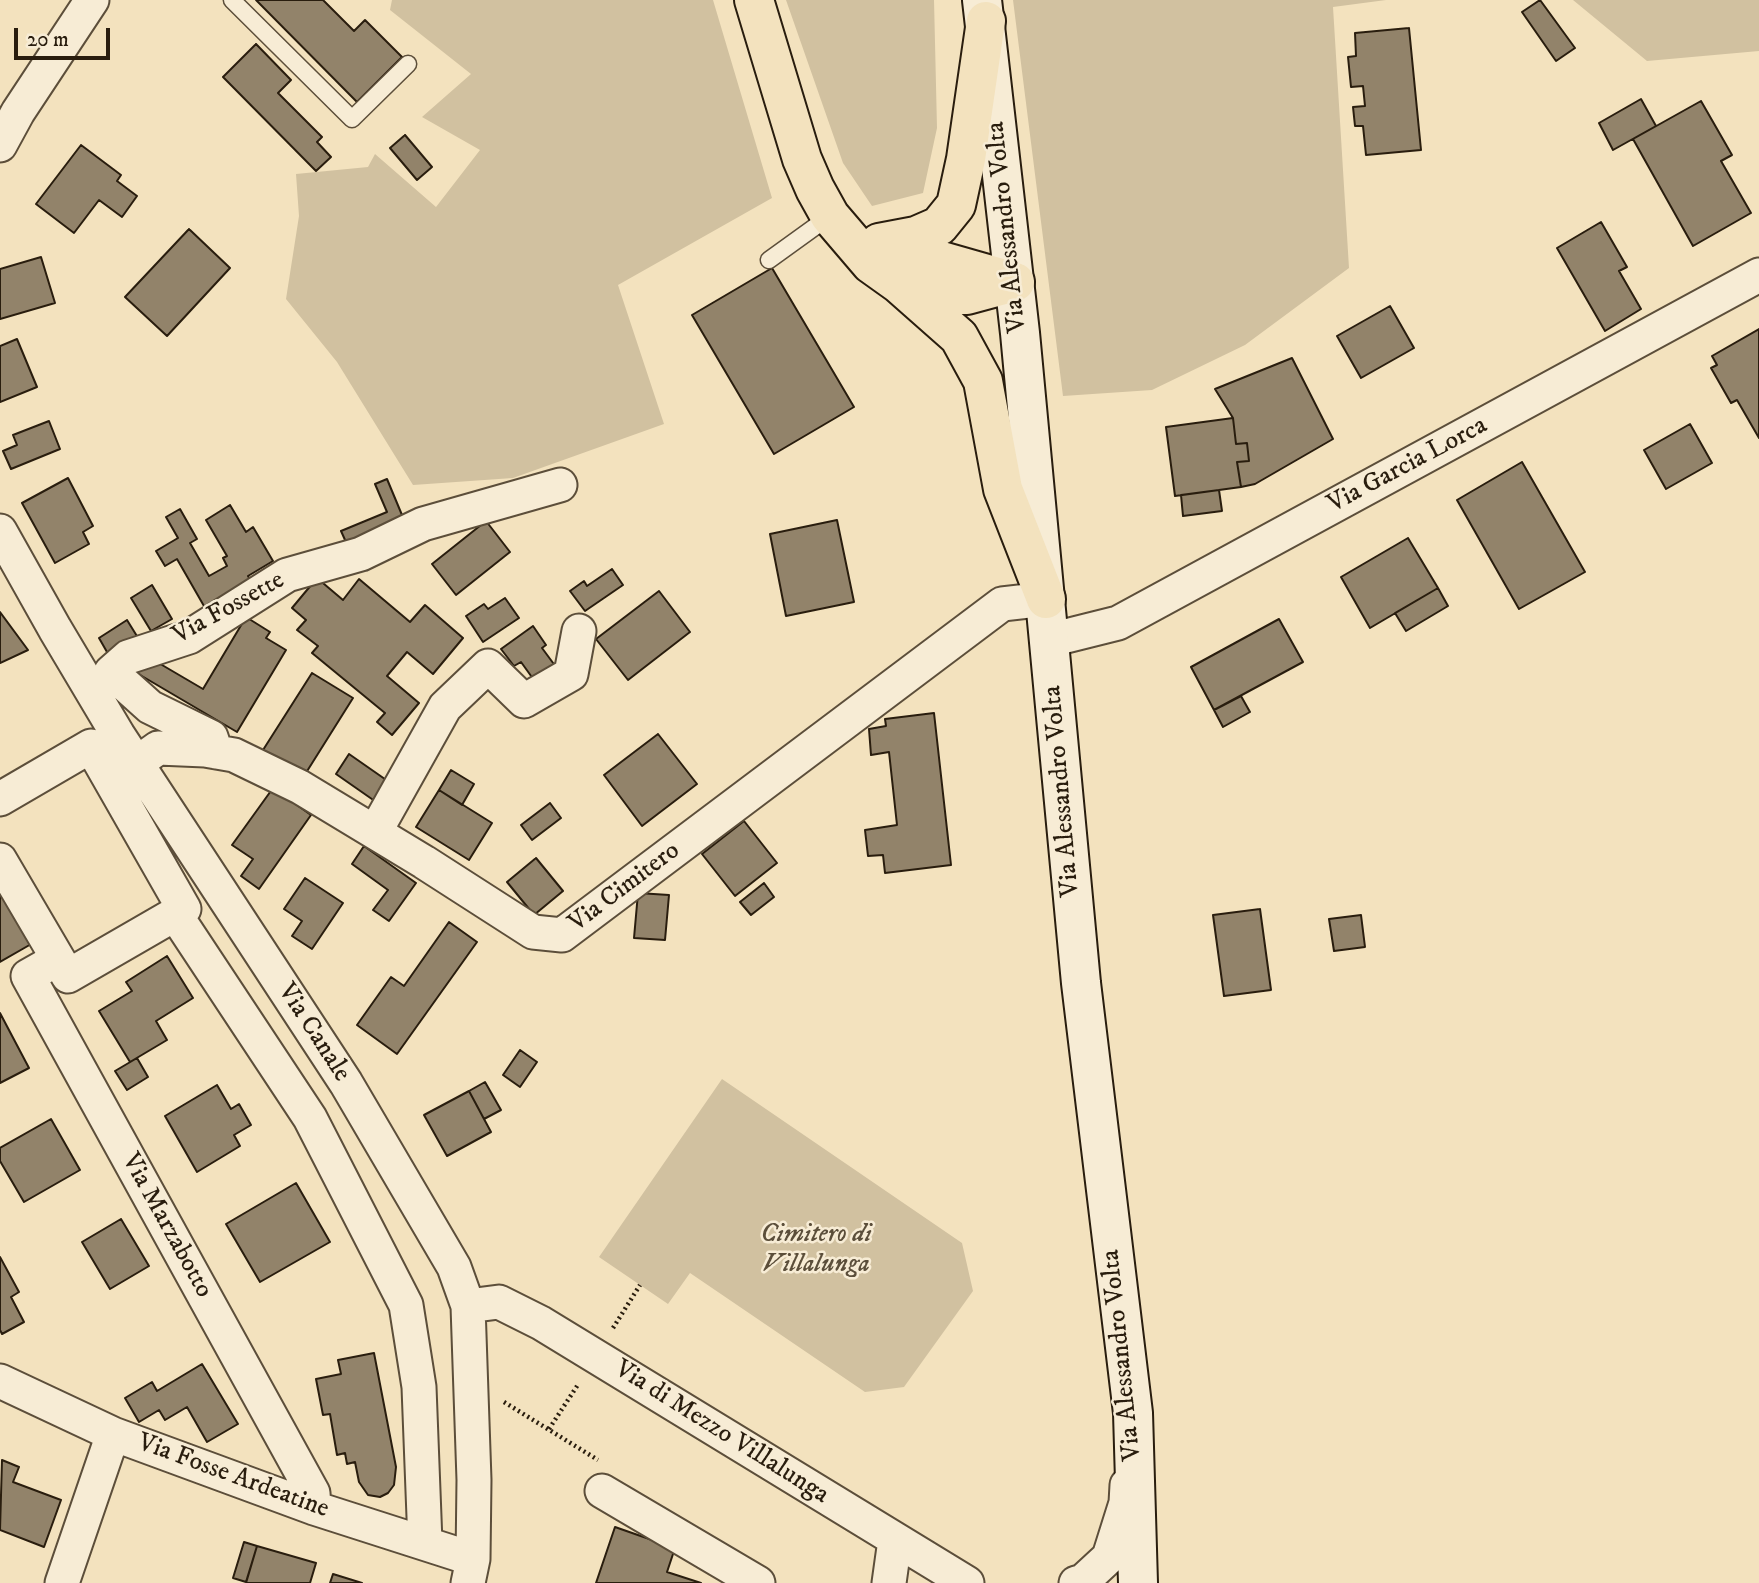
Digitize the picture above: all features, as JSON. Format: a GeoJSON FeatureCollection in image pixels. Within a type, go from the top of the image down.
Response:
{"type":"FeatureCollection","features":[{"type":"Feature","properties":{"kind":"main road"},"geometry":{"type":"LineString","coordinates":[[754,0],[802,159],[831,216],[871,264],[959,337],[983,381],[1003,489],[1046,599]]}},
{"type":"Feature","properties":{"kind":"main road"},"geometry":{"type":"LineString","coordinates":[[879,243],[916,236],[939,226],[956,205],[966,159],[984,11]]}},
{"type":"Feature","properties":{"kind":"main road","name":"Via Alessandro Volta"},"geometry":{"type":"LineString","coordinates":[[984,11],[1046,599],[1082,994],[1133,1413],[1138,1583]]}},
{"type":"Feature","properties":{"kind":"main road"},"geometry":{"type":"LineString","coordinates":[[831,216],[879,243],[1014,282]]}},
{"type":"Feature","properties":{"kind":"main road"},"geometry":{"type":"LineString","coordinates":[[898,284],[937,295],[967,295],[1014,282]]}},
{"type":"Feature","properties":{"kind":"street"},"geometry":{"type":"LineString","coordinates":[[0,145],[18,112],[92,0]]}},
{"type":"Feature","properties":{"kind":"street","name":"Via Garcia Lorca"},"geometry":{"type":"LineString","coordinates":[[1050,640],[1118,622],[1759,275]]}},
{"type":"Feature","properties":{"kind":"street","name":"Via Fossette"},"geometry":{"type":"LineString","coordinates":[[216,752],[211,737],[150,707],[111,672],[128,657],[188,637],[287,575],[361,554],[424,524],[560,485]]}},
{"type":"Feature","properties":{"kind":"street","name":"Via Canale"},"geometry":{"type":"LineString","coordinates":[[0,531],[55,629],[105,740],[137,763],[346,1083],[454,1267],[468,1306],[474,1480],[470,1571]]}},
{"type":"Feature","properties":{"kind":"street","name":"Via Cimitero"},"geometry":{"type":"LineString","coordinates":[[137,763],[158,748],[234,755],[300,787],[533,932],[562,935],[1002,604],[1046,599]]}},
{"type":"Feature","properties":{"kind":"street"},"geometry":{"type":"LineString","coordinates":[[375,832],[445,707],[488,666],[524,701],[571,674],[579,631]]}},
{"type":"Feature","properties":{"kind":"street"},"geometry":{"type":"LineString","coordinates":[[0,799],[105,740],[167,880],[184,909],[68,976],[0,860]]}},
{"type":"Feature","properties":{"kind":"street"},"geometry":{"type":"LineString","coordinates":[[167,880],[200,861]]}},
{"type":"Feature","properties":{"kind":"street","name":"Via Canale"},"geometry":{"type":"LineString","coordinates":[[175,914],[310,1118],[406,1305],[419,1387],[425,1544]]}},
{"type":"Feature","properties":{"kind":"street","name":"Via Marzabotto"},"geometry":{"type":"LineString","coordinates":[[58,959],[28,976],[313,1493],[314,1508]]}},
{"type":"Feature","properties":{"kind":"street","name":"Via di Mezzo Villalunga"},"geometry":{"type":"LineString","coordinates":[[468,1306],[499,1302],[541,1323],[967,1583]]}},
{"type":"Feature","properties":{"kind":"street","name":"Via Fosse Ardeatine"},"geometry":{"type":"LineString","coordinates":[[0,1381],[113,1434],[314,1508],[425,1544],[470,1571]]}},
{"type":"Feature","properties":{"kind":"street"},"geometry":{"type":"LineString","coordinates":[[1076,1583],[1083,1581],[1109,1557],[1126,1503],[1133,1413]]}},
{"type":"Feature","properties":{"kind":"street"},"geometry":{"type":"LineString","coordinates":[[62,1583],[113,1434]]}},
{"type":"Feature","properties":{"kind":"street"},"geometry":{"type":"LineString","coordinates":[[602,1490],[758,1583]]}},
{"type":"Feature","properties":{"kind":"street"},"geometry":{"type":"LineString","coordinates":[[889,1583],[895,1540]]}},
{"type":"Feature","properties":{"kind":"lane"},"geometry":{"type":"LineString","coordinates":[[232,0],[352,119],[408,64]]}},
{"type":"Feature","properties":{"kind":"lane"},"geometry":{"type":"LineString","coordinates":[[769,260],[831,216]]}},
{"type":"Feature","properties":{"kind":"green space"},"geometry":{"type":"Polygon","coordinates":[[[392,0],[713,0],[772,198],[618,285],[664,424],[513,478],[413,485],[337,362],[286,299],[299,216],[296,174],[368,167],[375,154],[436,207],[480,150],[422,117],[471,74],[390,10],[392,0]]]}},
{"type":"Feature","properties":{"kind":"green space"},"geometry":{"type":"Polygon","coordinates":[[[786,0],[934,0],[937,128],[923,193],[872,206],[843,163],[786,0]]]}},
{"type":"Feature","properties":{"kind":"green space"},"geometry":{"type":"Polygon","coordinates":[[[1013,0],[1386,0],[1333,7],[1349,268],[1245,345],[1152,390],[1063,396],[1013,0]]]}},
{"type":"Feature","properties":{"kind":"green space"},"geometry":{"type":"Polygon","coordinates":[[[1573,0],[1759,0],[1759,51],[1647,61],[1573,0]]]}},
{"type":"Feature","properties":{"kind":"green space","name":"Cimitero di Villalunga"},"geometry":{"type":"Polygon","coordinates":[[[722,1079],[962,1243],[973,1291],[904,1387],[865,1392],[690,1273],[668,1304],[599,1257],[722,1079]]]}},
{"type":"Feature","properties":{"kind":"building"},"geometry":{"type":"Polygon","coordinates":[[[256,0],[323,0],[354,31],[365,20],[402,57],[357,102],[256,0]]]}},
{"type":"Feature","properties":{"kind":"building"},"geometry":{"type":"Polygon","coordinates":[[[1540,0],[1575,48],[1556,61],[1522,12],[1540,0]]]}},
{"type":"Feature","properties":{"kind":"building"},"geometry":{"type":"Polygon","coordinates":[[[1409,28],[1421,150],[1366,155],[1363,126],[1355,126],[1353,107],[1365,106],[1363,86],[1351,87],[1348,57],[1356,56],[1355,33],[1409,28]]]}},
{"type":"Feature","properties":{"kind":"building"},"geometry":{"type":"Polygon","coordinates":[[[256,44],[291,80],[278,93],[322,137],[317,142],[331,157],[316,171],[223,77],[256,44]]]}},
{"type":"Feature","properties":{"kind":"building"},"geometry":{"type":"Polygon","coordinates":[[[1641,99],[1656,126],[1613,150],[1599,123],[1641,99]]]}},
{"type":"Feature","properties":{"kind":"building"},"geometry":{"type":"Polygon","coordinates":[[[1701,101],[1732,155],[1721,161],[1751,213],[1693,246],[1633,139],[1701,101]]]}},
{"type":"Feature","properties":{"kind":"building"},"geometry":{"type":"Polygon","coordinates":[[[405,135],[432,167],[417,180],[390,148],[405,135]]]}},
{"type":"Feature","properties":{"kind":"building"},"geometry":{"type":"Polygon","coordinates":[[[81,145],[121,175],[117,181],[137,196],[122,217],[99,200],[74,233],[36,204],[81,145]]]}},
{"type":"Feature","properties":{"kind":"building"},"geometry":{"type":"Polygon","coordinates":[[[1601,222],[1627,267],[1619,271],[1641,309],[1605,331],[1557,248],[1601,222]]]}},
{"type":"Feature","properties":{"kind":"building"},"geometry":{"type":"Polygon","coordinates":[[[189,229],[230,268],[167,336],[125,297],[189,229]]]}},
{"type":"Feature","properties":{"kind":"building"},"geometry":{"type":"Polygon","coordinates":[[[41,257],[55,303],[0,319],[0,269],[41,257]]]}},
{"type":"Feature","properties":{"kind":"building"},"geometry":{"type":"Polygon","coordinates":[[[772,268],[854,407],[774,454],[692,315],[772,268]]]}},
{"type":"Feature","properties":{"kind":"building"},"geometry":{"type":"Polygon","coordinates":[[[1390,306],[1414,348],[1361,378],[1337,336],[1390,306]]]}},
{"type":"Feature","properties":{"kind":"building"},"geometry":{"type":"Polygon","coordinates":[[[1759,329],[1759,438],[1737,400],[1731,403],[1711,368],[1717,365],[1712,356],[1759,329]]]}},
{"type":"Feature","properties":{"kind":"building"},"geometry":{"type":"Polygon","coordinates":[[[17,339],[37,387],[0,402],[0,346],[17,339]]]}},
{"type":"Feature","properties":{"kind":"building"},"geometry":{"type":"Polygon","coordinates":[[[1292,358],[1333,439],[1255,484],[1241,487],[1237,462],[1249,461],[1247,443],[1236,444],[1233,418],[1215,389],[1292,358]]]}},
{"type":"Feature","properties":{"kind":"building"},"geometry":{"type":"Polygon","coordinates":[[[1233,418],[1236,444],[1247,443],[1249,461],[1237,462],[1241,487],[1175,496],[1166,427],[1233,418]]]}},
{"type":"Feature","properties":{"kind":"building"},"geometry":{"type":"Polygon","coordinates":[[[49,421],[60,449],[11,469],[3,451],[17,445],[13,435],[49,421]]]}},
{"type":"Feature","properties":{"kind":"building"},"geometry":{"type":"Polygon","coordinates":[[[1690,424],[1712,463],[1666,489],[1644,450],[1690,424]]]}},
{"type":"Feature","properties":{"kind":"building"},"geometry":{"type":"Polygon","coordinates":[[[1522,462],[1585,572],[1519,609],[1457,500],[1522,462]]]}},
{"type":"Feature","properties":{"kind":"building"},"geometry":{"type":"Polygon","coordinates":[[[68,478],[93,526],[83,532],[89,544],[55,563],[22,503],[68,478]]]}},
{"type":"Feature","properties":{"kind":"building"},"geometry":{"type":"Polygon","coordinates":[[[387,479],[407,527],[350,551],[341,531],[387,512],[375,484],[387,479]]]}},
{"type":"Feature","properties":{"kind":"building"},"geometry":{"type":"Polygon","coordinates":[[[1219,490],[1222,511],[1183,516],[1181,495],[1219,490]]]}},
{"type":"Feature","properties":{"kind":"building"},"geometry":{"type":"Polygon","coordinates":[[[230,505],[246,532],[253,527],[273,561],[248,576],[258,593],[212,620],[177,559],[165,566],[156,551],[178,538],[166,517],[180,509],[197,539],[190,543],[209,576],[227,566],[223,558],[227,556],[206,520],[230,505]]]}},
{"type":"Feature","properties":{"kind":"building"},"geometry":{"type":"Polygon","coordinates":[[[837,520],[854,602],[786,616],[770,534],[837,520]]]}},
{"type":"Feature","properties":{"kind":"building"},"geometry":{"type":"Polygon","coordinates":[[[486,521],[510,552],[456,595],[432,564],[486,521]]]}},
{"type":"Feature","properties":{"kind":"building"},"geometry":{"type":"Polygon","coordinates":[[[1408,538],[1438,588],[1370,628],[1341,577],[1408,538]]]}},
{"type":"Feature","properties":{"kind":"building"},"geometry":{"type":"Polygon","coordinates":[[[612,569],[623,585],[585,611],[570,591],[584,581],[587,586],[612,569]]]}},
{"type":"Feature","properties":{"kind":"building"},"geometry":{"type":"Polygon","coordinates":[[[317,578],[343,600],[359,579],[410,622],[425,605],[463,638],[433,674],[407,652],[387,676],[419,703],[392,735],[377,722],[385,713],[312,653],[318,646],[297,630],[306,620],[292,608],[317,578]]]}},
{"type":"Feature","properties":{"kind":"building"},"geometry":{"type":"Polygon","coordinates":[[[152,585],[172,619],[151,631],[131,598],[152,585]]]}},
{"type":"Feature","properties":{"kind":"building"},"geometry":{"type":"Polygon","coordinates":[[[1438,588],[1448,606],[1406,631],[1395,613],[1438,588]]]}},
{"type":"Feature","properties":{"kind":"building"},"geometry":{"type":"Polygon","coordinates":[[[659,591],[690,632],[628,680],[596,639],[659,591]]]}},
{"type":"Feature","properties":{"kind":"building"},"geometry":{"type":"Polygon","coordinates":[[[505,598],[519,618],[483,642],[466,616],[484,604],[488,609],[505,598]]]}},
{"type":"Feature","properties":{"kind":"building"},"geometry":{"type":"Polygon","coordinates":[[[0,612],[28,650],[0,663],[0,612]]]}},
{"type":"Feature","properties":{"kind":"building"},"geometry":{"type":"Polygon","coordinates":[[[246,617],[270,632],[266,638],[286,650],[237,732],[135,672],[145,655],[203,689],[246,617]]]}},
{"type":"Feature","properties":{"kind":"building"},"geometry":{"type":"Polygon","coordinates":[[[1279,619],[1303,662],[1214,710],[1191,667],[1279,619]]]}},
{"type":"Feature","properties":{"kind":"building"},"geometry":{"type":"Polygon","coordinates":[[[127,620],[140,641],[111,659],[99,638],[127,620]]]}},
{"type":"Feature","properties":{"kind":"building"},"geometry":{"type":"Polygon","coordinates":[[[533,626],[546,645],[542,648],[559,671],[539,687],[521,662],[514,666],[501,649],[533,626]]]}},
{"type":"Feature","properties":{"kind":"building"},"geometry":{"type":"Polygon","coordinates":[[[312,673],[353,698],[304,776],[263,750],[312,673]]]}},
{"type":"Feature","properties":{"kind":"building"},"geometry":{"type":"Polygon","coordinates":[[[1241,696],[1250,712],[1223,727],[1214,710],[1241,696]]]}},
{"type":"Feature","properties":{"kind":"building"},"geometry":{"type":"Polygon","coordinates":[[[934,713],[951,865],[885,873],[883,855],[868,856],[865,830],[897,825],[889,752],[871,755],[869,729],[886,726],[885,719],[934,713]]]}},
{"type":"Feature","properties":{"kind":"building"},"geometry":{"type":"Polygon","coordinates":[[[658,734],[697,784],[642,826],[604,775],[658,734]]]}},
{"type":"Feature","properties":{"kind":"building"},"geometry":{"type":"Polygon","coordinates":[[[349,754],[392,784],[379,804],[336,774],[349,754]]]}},
{"type":"Feature","properties":{"kind":"building"},"geometry":{"type":"Polygon","coordinates":[[[451,770],[474,784],[462,805],[439,790],[451,770]]]}},
{"type":"Feature","properties":{"kind":"building"},"geometry":{"type":"Polygon","coordinates":[[[273,788],[311,815],[259,889],[241,876],[253,859],[232,845],[273,788]]]}},
{"type":"Feature","properties":{"kind":"building"},"geometry":{"type":"Polygon","coordinates":[[[439,790],[492,823],[469,860],[416,827],[439,790]]]}},
{"type":"Feature","properties":{"kind":"building"},"geometry":{"type":"Polygon","coordinates":[[[550,803],[561,818],[532,840],[521,825],[550,803]]]}},
{"type":"Feature","properties":{"kind":"building"},"geometry":{"type":"Polygon","coordinates":[[[744,821],[777,863],[735,896],[702,854],[744,821]]]}},
{"type":"Feature","properties":{"kind":"building"},"geometry":{"type":"Polygon","coordinates":[[[364,846],[416,883],[389,921],[373,910],[388,890],[352,864],[364,846]]]}},
{"type":"Feature","properties":{"kind":"building"},"geometry":{"type":"Polygon","coordinates":[[[536,858],[563,891],[534,915],[507,882],[536,858]]]}},
{"type":"Feature","properties":{"kind":"building"},"geometry":{"type":"Polygon","coordinates":[[[305,878],[343,903],[312,949],[292,936],[302,921],[284,909],[305,878]]]}},
{"type":"Feature","properties":{"kind":"building"},"geometry":{"type":"Polygon","coordinates":[[[764,883],[774,897],[751,915],[740,902],[764,883]]]}},
{"type":"Feature","properties":{"kind":"building"},"geometry":{"type":"Polygon","coordinates":[[[0,886],[33,943],[0,962],[0,886]]]}},
{"type":"Feature","properties":{"kind":"building"},"geometry":{"type":"Polygon","coordinates":[[[638,893],[669,895],[665,940],[634,938],[638,893]]]}},
{"type":"Feature","properties":{"kind":"building"},"geometry":{"type":"Polygon","coordinates":[[[1260,909],[1271,990],[1224,996],[1213,915],[1260,909]]]}},
{"type":"Feature","properties":{"kind":"building"},"geometry":{"type":"Polygon","coordinates":[[[1361,915],[1365,947],[1334,951],[1329,919],[1361,915]]]}},
{"type":"Feature","properties":{"kind":"building"},"geometry":{"type":"Polygon","coordinates":[[[449,922],[477,942],[397,1054],[357,1025],[391,977],[404,986],[449,922]]]}},
{"type":"Feature","properties":{"kind":"building"},"geometry":{"type":"Polygon","coordinates":[[[167,956],[193,998],[156,1021],[167,1040],[130,1062],[99,1011],[132,991],[126,982],[167,956]]]}},
{"type":"Feature","properties":{"kind":"building"},"geometry":{"type":"Polygon","coordinates":[[[0,1013],[29,1068],[0,1083],[0,1013]]]}},
{"type":"Feature","properties":{"kind":"building"},"geometry":{"type":"Polygon","coordinates":[[[520,1050],[537,1062],[520,1087],[503,1075],[520,1050]]]}},
{"type":"Feature","properties":{"kind":"building"},"geometry":{"type":"Polygon","coordinates":[[[137,1058],[148,1077],[127,1090],[115,1071],[137,1058]]]}},
{"type":"Feature","properties":{"kind":"building"},"geometry":{"type":"Polygon","coordinates":[[[485,1082],[501,1110],[484,1119],[469,1091],[485,1082]]]}},
{"type":"Feature","properties":{"kind":"building"},"geometry":{"type":"Polygon","coordinates":[[[217,1085],[231,1109],[239,1104],[251,1125],[234,1135],[240,1146],[197,1172],[165,1116],[217,1085]]]}},
{"type":"Feature","properties":{"kind":"building"},"geometry":{"type":"Polygon","coordinates":[[[469,1091],[491,1132],[447,1156],[424,1115],[469,1091]]]}},
{"type":"Feature","properties":{"kind":"building"},"geometry":{"type":"Polygon","coordinates":[[[51,1119],[80,1170],[24,1202],[0,1161],[0,1148],[51,1119]]]}},
{"type":"Feature","properties":{"kind":"building"},"geometry":{"type":"Polygon","coordinates":[[[296,1183],[330,1242],[260,1282],[226,1224],[296,1183]]]}},
{"type":"Feature","properties":{"kind":"building"},"geometry":{"type":"Polygon","coordinates":[[[121,1219],[149,1266],[110,1289],[82,1242],[121,1219]]]}},
{"type":"Feature","properties":{"kind":"building"},"geometry":{"type":"Polygon","coordinates":[[[0,1257],[19,1292],[11,1297],[24,1322],[2,1334],[0,1330],[0,1257]]]}},
{"type":"Feature","properties":{"kind":"building"},"geometry":{"type":"Polygon","coordinates":[[[374,1353],[396,1467],[394,1485],[388,1493],[380,1497],[368,1495],[359,1482],[355,1462],[347,1464],[345,1453],[337,1455],[330,1414],[323,1415],[316,1379],[341,1374],[338,1360],[374,1353]]]}},
{"type":"Feature","properties":{"kind":"building"},"geometry":{"type":"Polygon","coordinates":[[[202,1364],[238,1424],[207,1442],[187,1407],[165,1420],[159,1410],[139,1422],[125,1398],[152,1382],[157,1391],[202,1364]]]}},
{"type":"Feature","properties":{"kind":"building"},"geometry":{"type":"Polygon","coordinates":[[[2,1460],[19,1467],[13,1482],[61,1500],[44,1547],[0,1530],[2,1460]]]}},
{"type":"Feature","properties":{"kind":"building"},"geometry":{"type":"Polygon","coordinates":[[[615,1527],[675,1548],[667,1572],[701,1583],[596,1583],[615,1527]]]}},
{"type":"Feature","properties":{"kind":"building"},"geometry":{"type":"Polygon","coordinates":[[[244,1542],[257,1546],[246,1582],[233,1578],[244,1542]]]}},
{"type":"Feature","properties":{"kind":"building"},"geometry":{"type":"Polygon","coordinates":[[[257,1546],[316,1563],[310,1583],[246,1583],[257,1546]]]}},
{"type":"Feature","properties":{"kind":"building"},"geometry":{"type":"Polygon","coordinates":[[[333,1574],[362,1583],[330,1583],[333,1574]]]}}]}
